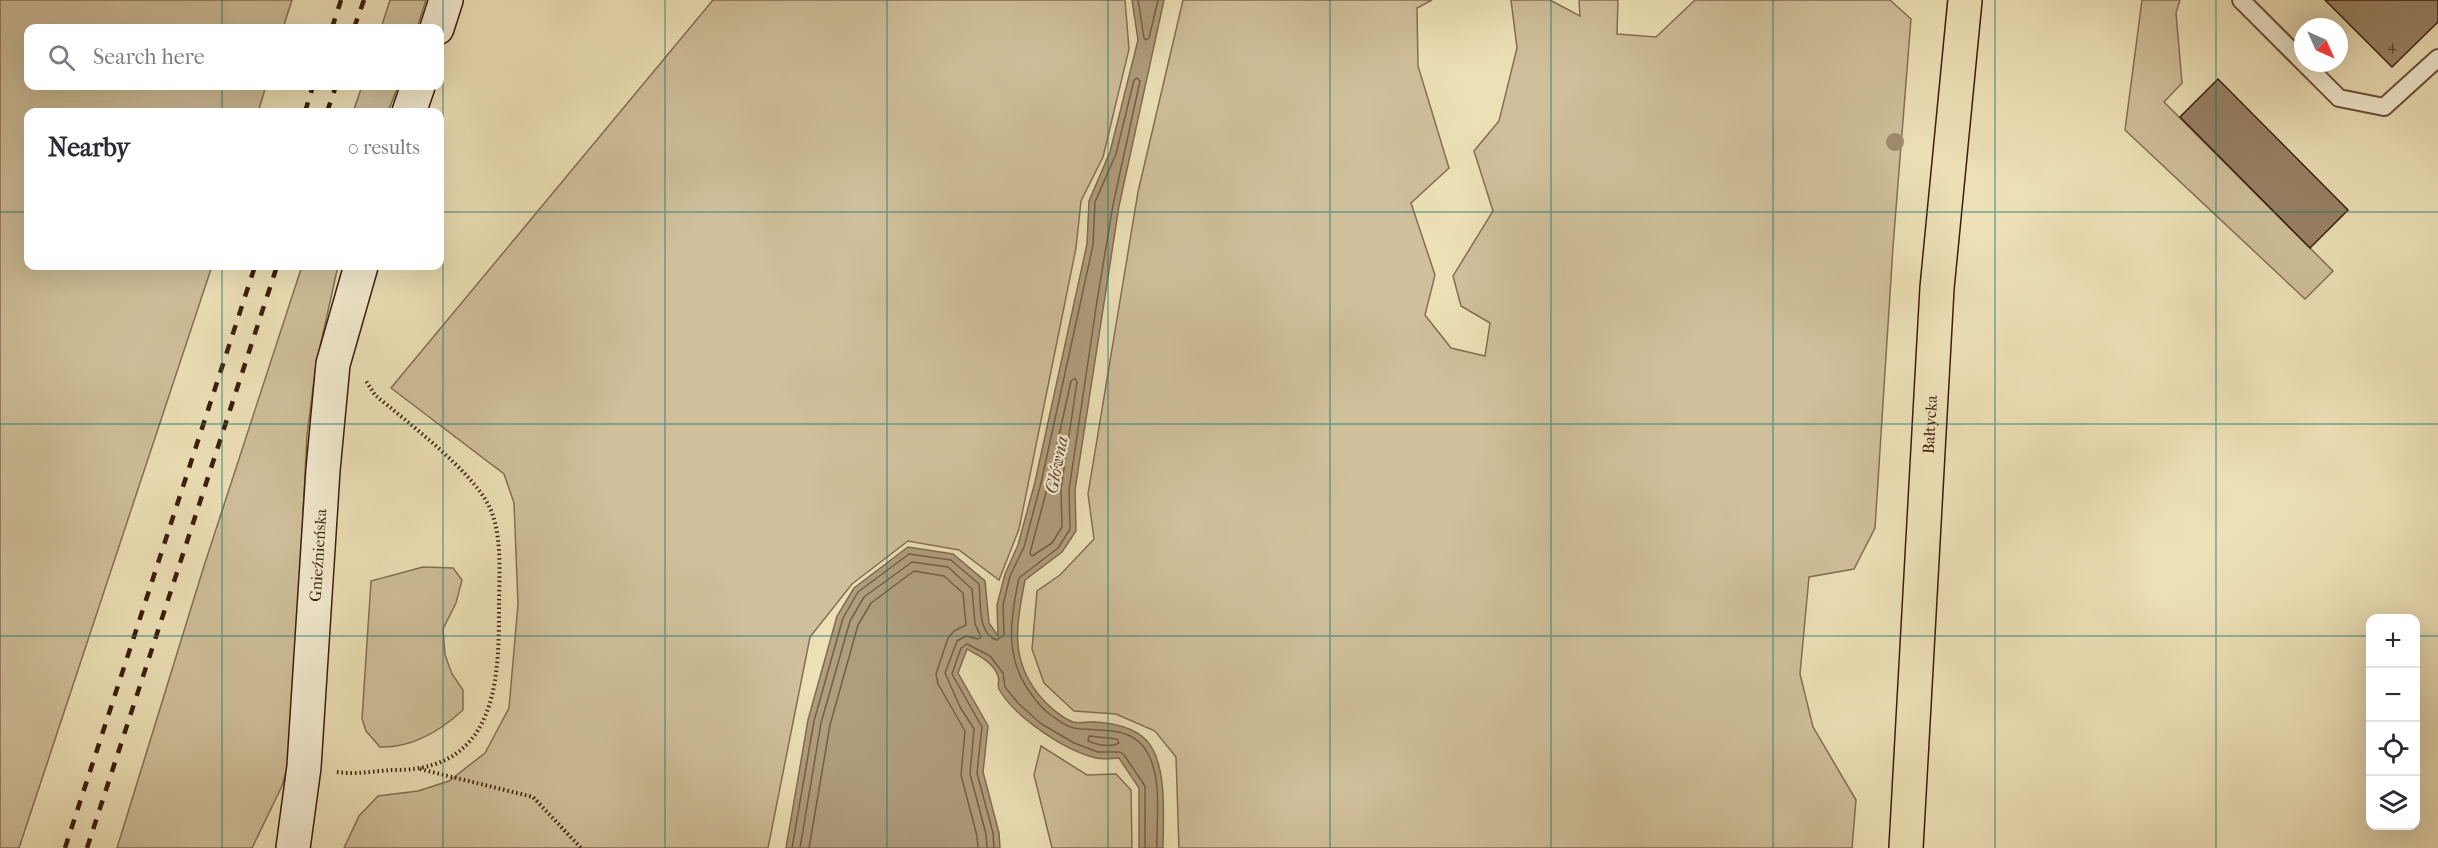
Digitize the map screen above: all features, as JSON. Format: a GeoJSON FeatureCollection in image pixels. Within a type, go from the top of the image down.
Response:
{"type":"FeatureCollection","features":[{"type":"Feature","properties":{"kind":"main road","name":"Bałtycka"},"geometry":{"type":"LineString","coordinates":[[1906,848],[1936,288],[1965,0]]}},
{"type":"Feature","properties":{"kind":"street"},"geometry":{"type":"LineString","coordinates":[[437,24],[446,0]]}},
{"type":"Feature","properties":{"kind":"street"},"geometry":{"type":"LineString","coordinates":[[410,108],[417,90]]}},
{"type":"Feature","properties":{"kind":"street","name":"Gnieźnieńska"},"geometry":{"type":"LineString","coordinates":[[292,848],[304,767],[323,470],[333,364],[360,270]]}},
{"type":"Feature","properties":{"kind":"lane"},"geometry":{"type":"LineString","coordinates":[[2241,0],[2294,54]]}},
{"type":"Feature","properties":{"kind":"lane"},"geometry":{"type":"LineString","coordinates":[[2312,72],[2339,98],[2384,107],[2438,58]]}},
{"type":"Feature","properties":{"kind":"path"},"geometry":{"type":"LineString","coordinates":[[304,767],[346,773],[419,768],[442,761],[460,752],[484,722],[492,701],[499,645],[497,544],[489,507],[481,494],[454,464],[391,408]]}},
{"type":"Feature","properties":{"kind":"path"},"geometry":{"type":"LineString","coordinates":[[419,768],[533,797],[580,848]]}},
{"type":"Feature","properties":{"kind":"shaded area"},"geometry":{"type":"Polygon","coordinates":[[[0,0],[292,0],[284,24],[24,24],[24,90],[265,90],[259,108],[24,108],[24,270],[211,270],[19,848],[0,848],[0,0]]]}},
{"type":"Feature","properties":{"kind":"shaded area"},"geometry":{"type":"Polygon","coordinates":[[[390,0],[426,0],[418,24],[382,24],[390,0]]]}},
{"type":"Feature","properties":{"kind":"shaded area"},"geometry":{"type":"Polygon","coordinates":[[[713,0],[1125,0],[1129,49],[1103,157],[1081,201],[1076,248],[1019,529],[999,580],[959,550],[908,541],[852,584],[810,637],[768,848],[344,848],[359,816],[378,796],[418,791],[449,781],[485,753],[509,708],[518,604],[514,503],[504,474],[391,388],[713,0]]]}},
{"type":"Feature","properties":{"kind":"shaded area"},"geometry":{"type":"Polygon","coordinates":[[[1183,0],[1432,0],[1417,8],[1418,66],[1449,168],[1411,203],[1435,275],[1425,315],[1451,348],[1485,356],[1490,323],[1461,306],[1453,276],[1493,211],[1474,151],[1499,121],[1517,48],[1511,0],[1550,0],[1580,16],[1579,0],[1618,0],[1617,34],[1656,37],[1695,0],[1890,0],[1911,19],[1893,247],[1875,528],[1854,569],[1809,577],[1800,674],[1813,727],[1856,800],[1852,848],[1179,848],[1176,757],[1155,731],[1116,714],[1074,711],[1044,683],[1032,649],[1037,591],[1060,575],[1094,539],[1088,494],[1138,192],[1183,0]]]}},
{"type":"Feature","properties":{"kind":"shaded area"},"geometry":{"type":"Polygon","coordinates":[[[2142,0],[2180,0],[2176,13],[2182,83],[2164,102],[2333,271],[2305,299],[2125,130],[2142,0]]]}},
{"type":"Feature","properties":{"kind":"shaded area"},"geometry":{"type":"Polygon","coordinates":[[[361,90],[396,90],[390,108],[354,108],[361,90]]]}},
{"type":"Feature","properties":{"kind":"shaded area"},"geometry":{"type":"Polygon","coordinates":[[[301,270],[337,270],[316,365],[307,435],[291,754],[282,786],[252,848],[117,848],[204,566],[301,270]]]}},
{"type":"Feature","properties":{"kind":"shaded area"},"geometry":{"type":"Polygon","coordinates":[[[423,567],[453,568],[462,580],[456,603],[443,629],[445,655],[452,674],[463,690],[463,710],[445,725],[425,737],[403,745],[380,747],[366,731],[362,719],[371,581],[423,567]]]}},
{"type":"Feature","properties":{"kind":"shaded area"},"geometry":{"type":"Polygon","coordinates":[[[1041,746],[1087,775],[1116,774],[1131,790],[1132,848],[1052,848],[1034,775],[1041,746]]]}},
{"type":"Feature","properties":{"kind":"water","name":"Główna"},"geometry":{"type":"Polygon","coordinates":[[[1132,0],[1164,0],[1119,206],[1075,490],[1076,531],[1062,552],[1025,580],[1018,639],[1019,653],[1029,680],[1041,698],[1058,714],[1073,722],[1093,722],[1124,727],[1142,736],[1154,751],[1163,792],[1163,848],[1139,848],[1139,788],[1119,758],[1099,759],[1084,754],[1056,740],[1028,721],[1006,700],[999,689],[999,678],[993,667],[967,649],[958,673],[988,726],[983,772],[999,833],[1000,848],[786,848],[808,720],[837,616],[854,588],[908,547],[953,554],[985,581],[989,623],[998,636],[997,605],[1005,574],[1018,545],[1035,482],[1087,244],[1089,201],[1110,152],[1138,40],[1132,0]]]}},
{"type":"Feature","properties":{"kind":"building"},"geometry":{"type":"Polygon","coordinates":[[[2325,0],[2438,0],[2438,22],[2392,67],[2348,23],[2348,18],[2343,18],[2325,0]]]}},
{"type":"Feature","properties":{"kind":"building"},"geometry":{"type":"Polygon","coordinates":[[[2218,79],[2348,210],[2310,248],[2180,117],[2218,79]]]}},
{"type":"Feature","properties":{"kind":"railway"},"geometry":{"type":"LineString","coordinates":[[333,24],[341,0]]}},
{"type":"Feature","properties":{"kind":"railway"},"geometry":{"type":"LineString","coordinates":[[355,24],[364,0]]}},
{"type":"Feature","properties":{"kind":"railway"},"geometry":{"type":"LineString","coordinates":[[306,108],[312,90]]}},
{"type":"Feature","properties":{"kind":"railway"},"geometry":{"type":"LineString","coordinates":[[328,108],[335,90]]}},
{"type":"Feature","properties":{"kind":"railway"},"geometry":{"type":"LineString","coordinates":[[65,848],[254,270]]}},
{"type":"Feature","properties":{"kind":"railway"},"geometry":{"type":"LineString","coordinates":[[87,848],[276,270]]}}]}
